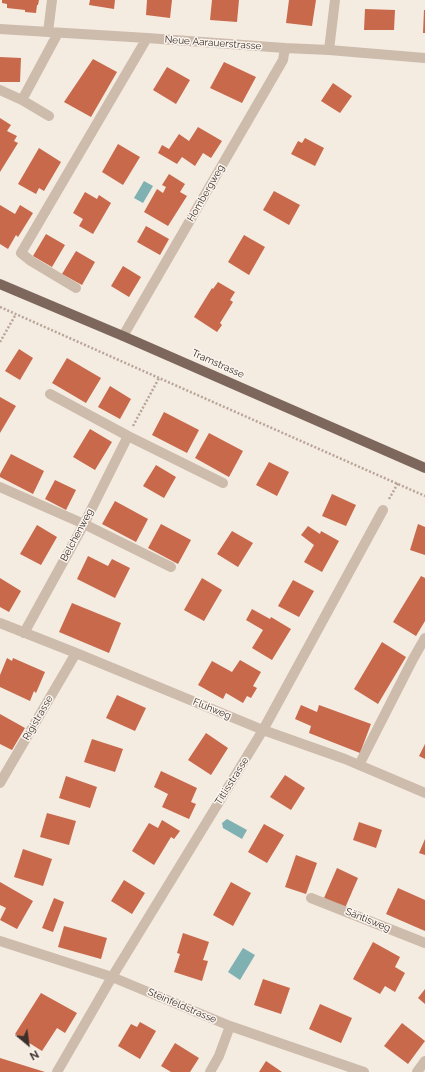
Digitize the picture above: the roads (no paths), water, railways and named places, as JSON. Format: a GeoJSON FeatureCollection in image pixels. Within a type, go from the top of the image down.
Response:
{"type":"FeatureCollection","features":[{"type":"Feature","properties":{"kind":"main road","name":"Tramstrasse"},"geometry":{"type":"LineString","coordinates":[[0,284],[425,468]]}},
{"type":"Feature","properties":{"kind":"street"},"geometry":{"type":"LineString","coordinates":[[22,100],[53,33],[52,0]]}},
{"type":"Feature","properties":{"kind":"street"},"geometry":{"type":"LineString","coordinates":[[329,50],[335,0]]}},
{"type":"Feature","properties":{"kind":"street","name":"Neue Aarauerstrasse"},"geometry":{"type":"LineString","coordinates":[[0,29],[329,50],[425,58]]}},
{"type":"Feature","properties":{"kind":"street"},"geometry":{"type":"LineString","coordinates":[[76,288],[31,261],[21,253],[147,38]]}},
{"type":"Feature","properties":{"kind":"street","name":"Hombergweg"},"geometry":{"type":"LineString","coordinates":[[123,336],[283,60],[285,48]]}},
{"type":"Feature","properties":{"kind":"street"},"geometry":{"type":"LineString","coordinates":[[0,90],[22,100],[48,116]]}},
{"type":"Feature","properties":{"kind":"street"},"geometry":{"type":"LineString","coordinates":[[50,394],[128,436],[223,483]]}},
{"type":"Feature","properties":{"kind":"street","name":"Belchenweg"},"geometry":{"type":"LineString","coordinates":[[24,633],[84,524],[128,436]]}},
{"type":"Feature","properties":{"kind":"street"},"geometry":{"type":"LineString","coordinates":[[0,487],[84,524],[171,567]]}},
{"type":"Feature","properties":{"kind":"street","name":"Titlisstrasse"},"geometry":{"type":"LineString","coordinates":[[57,1072],[112,976],[263,730],[383,510]]}},
{"type":"Feature","properties":{"kind":"street","name":"Fluhweg"},"geometry":{"type":"LineString","coordinates":[[0,623],[263,730],[359,765],[425,793]]}},
{"type":"Feature","properties":{"kind":"street"},"geometry":{"type":"LineString","coordinates":[[359,765],[413,658],[425,638]]}},
{"type":"Feature","properties":{"kind":"street","name":"Rigistrasse"},"geometry":{"type":"LineString","coordinates":[[0,782],[76,653]]}},
{"type":"Feature","properties":{"kind":"street","name":"Säntisweg"},"geometry":{"type":"LineString","coordinates":[[311,898],[425,943]]}},
{"type":"Feature","properties":{"kind":"street","name":"Steinfeldstrasse"},"geometry":{"type":"LineString","coordinates":[[0,941],[112,976],[230,1026],[364,1072]]}},
{"type":"Feature","properties":{"kind":"street"},"geometry":{"type":"LineString","coordinates":[[210,1072],[219,1056],[230,1026]]}},
{"type":"Feature","properties":{"kind":"street"},"geometry":{"type":"LineString","coordinates":[[417,1072],[425,1061]]}},
{"type":"Feature","properties":{"kind":"water"},"geometry":{"type":"Polygon","coordinates":[[[144,181],[153,186],[143,203],[134,198],[144,181]]]}},
{"type":"Feature","properties":{"kind":"water"},"geometry":{"type":"Polygon","coordinates":[[[227,819],[247,830],[242,839],[223,828],[222,823],[227,819]]]}},
{"type":"Feature","properties":{"kind":"water"},"geometry":{"type":"Polygon","coordinates":[[[243,948],[255,955],[240,980],[228,972],[243,948]]]}}]}
